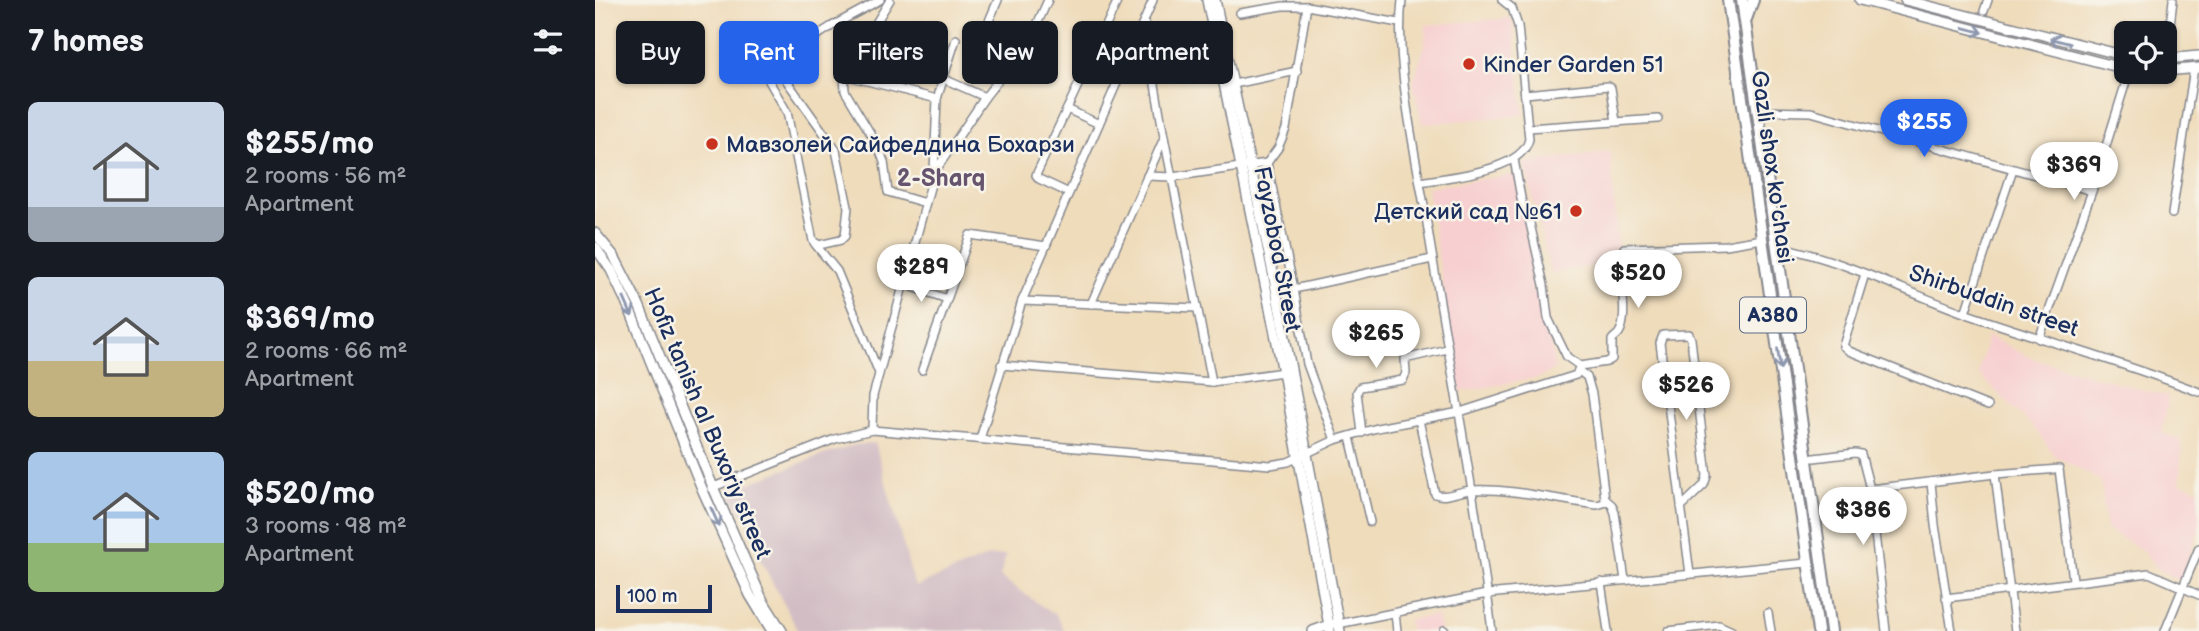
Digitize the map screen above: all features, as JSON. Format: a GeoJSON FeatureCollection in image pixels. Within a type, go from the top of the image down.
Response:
{"type":"FeatureCollection","features":[{"type":"Feature","properties":{"kind":"highway","name":"Gazli shox ko'chasi"},"geometry":{"type":"LineString","coordinates":[[1742,0],[1831,631]]}},
{"type":"Feature","properties":{"kind":"highway"},"geometry":{"type":"LineString","coordinates":[[1745,22],[1753,0]]}},
{"type":"Feature","properties":{"kind":"highway","name":"Gazli shox ko'chasi"},"geometry":{"type":"LineString","coordinates":[[1727,2],[1818,631]]}},
{"type":"Feature","properties":{"kind":"main road","name":"Fayzobod Street"},"geometry":{"type":"LineString","coordinates":[[1207,0],[1246,165],[1283,372],[1302,456],[1334,628]]}},
{"type":"Feature","properties":{"kind":"main road"},"geometry":{"type":"LineString","coordinates":[[1215,0],[1229,85]]}},
{"type":"Feature","properties":{"kind":"main road"},"geometry":{"type":"LineString","coordinates":[[1860,0],[2114,66]]}},
{"type":"Feature","properties":{"kind":"main road"},"geometry":{"type":"LineString","coordinates":[[1905,0],[2114,53]]}},
{"type":"Feature","properties":{"kind":"main road"},"geometry":{"type":"LineString","coordinates":[[2177,58],[2199,55]]}},
{"type":"Feature","properties":{"kind":"main road"},"geometry":{"type":"LineString","coordinates":[[2177,70],[2196,68]]}},
{"type":"Feature","properties":{"kind":"main road"},"geometry":{"type":"LineString","coordinates":[[1246,165],[1302,456]]}},
{"type":"Feature","properties":{"kind":"main road","name":"Hofiz tanish al Buxoriy street"},"geometry":{"type":"LineString","coordinates":[[595,233],[614,256],[639,304],[750,595],[772,631]]}},
{"type":"Feature","properties":{"kind":"main road","name":"Hofiz tanish al Buxoriy street"},"geometry":{"type":"LineString","coordinates":[[595,247],[611,270],[629,308],[708,489],[763,601],[782,631]]}},
{"type":"Feature","properties":{"kind":"main road"},"geometry":{"type":"LineString","coordinates":[[1313,631],[1334,628]]}},
{"type":"Feature","properties":{"kind":"street"},"geometry":{"type":"LineString","coordinates":[[819,34],[880,0]]}},
{"type":"Feature","properties":{"kind":"street"},"geometry":{"type":"LineString","coordinates":[[877,21],[890,0]]}},
{"type":"Feature","properties":{"kind":"street"},"geometry":{"type":"LineString","coordinates":[[989,21],[998,0]]}},
{"type":"Feature","properties":{"kind":"street"},"geometry":{"type":"LineString","coordinates":[[934,173],[985,97],[1030,40],[1048,0]]}},
{"type":"Feature","properties":{"kind":"street"},"geometry":{"type":"LineString","coordinates":[[1108,21],[1118,0]]}},
{"type":"Feature","properties":{"kind":"street"},"geometry":{"type":"LineString","coordinates":[[1144,21],[1153,0]]}},
{"type":"Feature","properties":{"kind":"street"},"geometry":{"type":"LineString","coordinates":[[1402,0],[1399,23],[1405,79],[1447,349],[1460,412],[1492,631]]}},
{"type":"Feature","properties":{"kind":"street"},"geometry":{"type":"LineString","coordinates":[[1420,182],[1484,171],[1520,156],[1528,148],[1518,26],[1510,7],[1502,0]]}},
{"type":"Feature","properties":{"kind":"street"},"geometry":{"type":"LineString","coordinates":[[1510,7],[1519,0]]}},
{"type":"Feature","properties":{"kind":"street"},"geometry":{"type":"LineString","coordinates":[[1984,11],[1987,0]]}},
{"type":"Feature","properties":{"kind":"street"},"geometry":{"type":"LineString","coordinates":[[2170,21],[2173,0]]}},
{"type":"Feature","properties":{"kind":"street"},"geometry":{"type":"LineString","coordinates":[[1240,13],[1283,6],[1307,6],[1399,23]]}},
{"type":"Feature","properties":{"kind":"street"},"geometry":{"type":"LineString","coordinates":[[1147,176],[1172,177],[1267,163],[1278,148],[1286,129],[1307,6]]}},
{"type":"Feature","properties":{"kind":"street"},"geometry":{"type":"LineString","coordinates":[[948,66],[956,39]]}},
{"type":"Feature","properties":{"kind":"street"},"geometry":{"type":"LineString","coordinates":[[2172,214],[2196,68]]}},
{"type":"Feature","properties":{"kind":"street"},"geometry":{"type":"LineString","coordinates":[[1229,85],[1297,71]]}},
{"type":"Feature","properties":{"kind":"street"},"geometry":{"type":"LineString","coordinates":[[948,81],[985,97]]}},
{"type":"Feature","properties":{"kind":"street"},"geometry":{"type":"LineString","coordinates":[[771,84],[787,112],[815,244],[837,271],[879,374]]}},
{"type":"Feature","properties":{"kind":"street"},"geometry":{"type":"LineString","coordinates":[[789,84],[836,150],[848,207],[845,236],[841,240],[815,244]]}},
{"type":"Feature","properties":{"kind":"street"},"geometry":{"type":"LineString","coordinates":[[845,84],[845,91],[878,146],[884,162],[888,192],[925,203]]}},
{"type":"Feature","properties":{"kind":"street"},"geometry":{"type":"LineString","coordinates":[[879,84],[937,99]]}},
{"type":"Feature","properties":{"kind":"street"},"geometry":{"type":"LineString","coordinates":[[872,430],[871,405],[934,173],[937,99],[942,84]]}},
{"type":"Feature","properties":{"kind":"street"},"geometry":{"type":"LineString","coordinates":[[1069,193],[1036,175],[1078,84]]}},
{"type":"Feature","properties":{"kind":"street"},"geometry":{"type":"LineString","coordinates":[[980,439],[1000,365],[1022,301],[1116,84]]}},
{"type":"Feature","properties":{"kind":"street"},"geometry":{"type":"LineString","coordinates":[[1155,84],[1212,382]]}},
{"type":"Feature","properties":{"kind":"street"},"geometry":{"type":"LineString","coordinates":[[2039,339],[2092,191],[2124,84]]}},
{"type":"Feature","properties":{"kind":"street"},"geometry":{"type":"LineString","coordinates":[[1525,94],[1608,86],[1611,88],[1616,122]]}},
{"type":"Feature","properties":{"kind":"street"},"geometry":{"type":"LineString","coordinates":[[1067,109],[1099,124]]}},
{"type":"Feature","properties":{"kind":"street"},"geometry":{"type":"LineString","coordinates":[[1756,111],[1811,111],[2092,191]]}},
{"type":"Feature","properties":{"kind":"street"},"geometry":{"type":"LineString","coordinates":[[1528,128],[1658,119]]}},
{"type":"Feature","properties":{"kind":"street"},"geometry":{"type":"LineString","coordinates":[[1091,304],[1164,138]]}},
{"type":"Feature","properties":{"kind":"street"},"geometry":{"type":"LineString","coordinates":[[1514,159],[1523,209],[1529,219],[1544,285],[1548,318],[1567,358],[1587,377],[1592,394],[1607,502]]}},
{"type":"Feature","properties":{"kind":"street"},"geometry":{"type":"LineString","coordinates":[[1267,163],[1307,364],[1335,440]]}},
{"type":"Feature","properties":{"kind":"street"},"geometry":{"type":"LineString","coordinates":[[1965,313],[2013,169]]}},
{"type":"Feature","properties":{"kind":"street"},"geometry":{"type":"LineString","coordinates":[[922,370],[970,235],[1046,246]]}},
{"type":"Feature","properties":{"kind":"street"},"geometry":{"type":"LineString","coordinates":[[1579,368],[1612,359],[1612,340],[1619,333],[1624,311],[1621,267],[1624,248],[1726,246],[1762,239]]}},
{"type":"Feature","properties":{"kind":"street","name":"Shirbuddin street"},"geometry":{"type":"LineString","coordinates":[[1776,246],[1808,252],[1965,313],[2039,339],[2147,371],[2199,392]]}},
{"type":"Feature","properties":{"kind":"street"},"geometry":{"type":"LineString","coordinates":[[1294,289],[1433,259]]}},
{"type":"Feature","properties":{"kind":"street"},"geometry":{"type":"LineString","coordinates":[[1865,274],[1843,346],[1849,351],[1988,407]]}},
{"type":"Feature","properties":{"kind":"street"},"geometry":{"type":"LineString","coordinates":[[904,284],[947,299]]}},
{"type":"Feature","properties":{"kind":"street"},"geometry":{"type":"LineString","coordinates":[[1022,301],[1197,308]]}},
{"type":"Feature","properties":{"kind":"street"},"geometry":{"type":"LineString","coordinates":[[1681,507],[1704,485],[1707,476],[1691,339],[1689,334],[1685,333],[1663,335],[1660,338],[1681,507],[1690,574]]}},
{"type":"Feature","properties":{"kind":"street"},"geometry":{"type":"LineString","coordinates":[[1362,433],[1357,391],[1360,387],[1403,380],[1406,373],[1405,359],[1447,349]]}},
{"type":"Feature","properties":{"kind":"street"},"geometry":{"type":"LineString","coordinates":[[1000,365],[1212,382],[1283,372]]}},
{"type":"Feature","properties":{"kind":"street"},"geometry":{"type":"LineString","coordinates":[[708,489],[835,439],[872,430],[1270,465],[1302,456],[1335,440],[1460,412],[1576,376],[1579,368]]}},
{"type":"Feature","properties":{"kind":"street"},"geometry":{"type":"LineString","coordinates":[[1419,420],[1435,494],[1440,496],[1472,489],[1597,505],[1607,502],[1612,505],[1625,580]]}},
{"type":"Feature","properties":{"kind":"street"},"geometry":{"type":"LineString","coordinates":[[1350,437],[1370,523]]}},
{"type":"Feature","properties":{"kind":"street"},"geometry":{"type":"LineString","coordinates":[[1814,458],[1861,454],[1870,489],[1886,631]]}},
{"type":"Feature","properties":{"kind":"street"},"geometry":{"type":"LineString","coordinates":[[1870,489],[1995,474],[2059,470],[2073,580]]}},
{"type":"Feature","properties":{"kind":"street"},"geometry":{"type":"LineString","coordinates":[[1995,474],[2015,631]]}},
{"type":"Feature","properties":{"kind":"street"},"geometry":{"type":"LineString","coordinates":[[1931,482],[1945,598],[1952,631]]}},
{"type":"Feature","properties":{"kind":"street"},"geometry":{"type":"LineString","coordinates":[[2165,631],[2199,548]]}},
{"type":"Feature","properties":{"kind":"street"},"geometry":{"type":"LineString","coordinates":[[1334,628],[1395,612],[1487,594],[1807,563]]}},
{"type":"Feature","properties":{"kind":"street"},"geometry":{"type":"LineString","coordinates":[[1945,598],[2073,580],[2149,573],[2199,595]]}},
{"type":"Feature","properties":{"kind":"street"},"geometry":{"type":"LineString","coordinates":[[1601,582],[1608,631]]}},
{"type":"Feature","properties":{"kind":"street"},"geometry":{"type":"LineString","coordinates":[[1395,612],[1397,631]]}},
{"type":"Feature","properties":{"kind":"street"},"geometry":{"type":"LineString","coordinates":[[1768,613],[1771,631]]}},
{"type":"Feature","properties":{"kind":"street"},"geometry":{"type":"LineString","coordinates":[[1668,631],[1719,625],[1732,631]]}},
{"type":"Feature","properties":{"kind":"shaded area","name":"Kinder Garden 51"},"geometry":{"type":"Polygon","coordinates":[[[1512,18],[1524,115],[1422,124],[1413,82],[1425,45],[1426,25],[1512,18]]]}},
{"type":"Feature","properties":{"kind":"shaded area","name":"Детский сад №61"},"geometry":{"type":"Polygon","coordinates":[[[1610,151],[1619,260],[1551,274],[1524,163],[1610,151]]]}},
{"type":"Feature","properties":{"kind":"shaded area"},"geometry":{"type":"Polygon","coordinates":[[[1524,173],[1555,368],[1541,377],[1460,392],[1427,187],[1524,173]]]}},
{"type":"Feature","properties":{"kind":"shaded area"},"geometry":{"type":"Polygon","coordinates":[[[1987,336],[2034,359],[2169,397],[2162,432],[2182,441],[2180,483],[2199,490],[2199,529],[2180,581],[2157,569],[2142,550],[2106,529],[2101,481],[2055,456],[2036,430],[1978,374],[1987,336]]]}},
{"type":"Feature","properties":{"kind":"shaded area"},"geometry":{"type":"Polygon","coordinates":[[[875,443],[915,587],[989,556],[1006,555],[1000,577],[1055,613],[1065,631],[798,631],[757,553],[758,546],[748,519],[726,492],[814,458],[855,445],[875,443]]]}},
{"type":"Feature","properties":{"kind":"shaded area"},"geometry":{"type":"Polygon","coordinates":[[[1437,615],[1440,631],[1410,631],[1408,620],[1437,615]]]}},
{"type":"Feature","properties":{"kind":"place","name":"Kinder Garden 51"},"geometry":{"type":"Point","coordinates":[1469,64]}},
{"type":"Feature","properties":{"kind":"place","name":"Мавзолей Сайфеддина Бохарзи"},"geometry":{"type":"Point","coordinates":[712,144]}},
{"type":"Feature","properties":{"kind":"place","name":"Детский сад №61"},"geometry":{"type":"Point","coordinates":[1576,211]}},
{"type":"Feature","properties":{"kind":"district","name":"2-Sharq"},"geometry":{"type":"Point","coordinates":[941,178]}}]}
